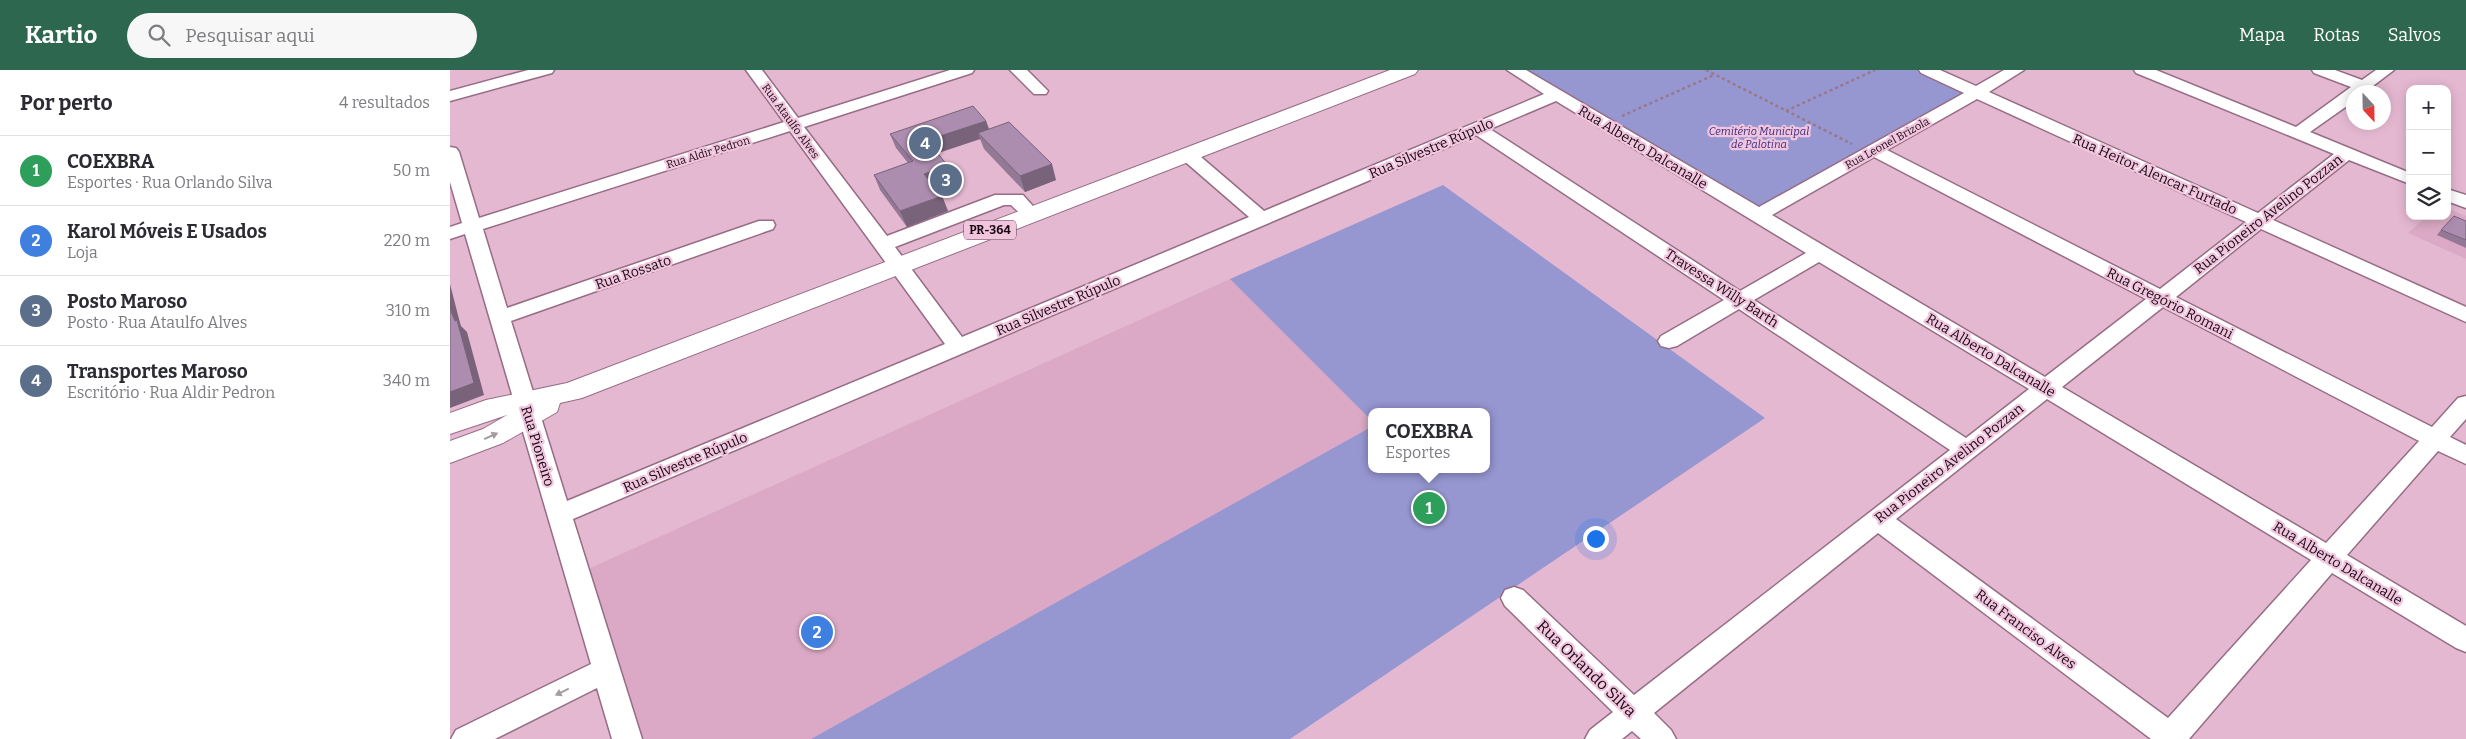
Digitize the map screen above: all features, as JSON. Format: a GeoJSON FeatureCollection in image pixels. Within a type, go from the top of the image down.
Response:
{"type":"FeatureCollection","features":[{"type":"Feature","properties":{"kind":"main road","name":"PR-364"},"geometry":{"type":"LineString","coordinates":[[527,408],[1408,70]]}},
{"type":"Feature","properties":{"kind":"main road"},"geometry":{"type":"LineString","coordinates":[[450,424],[486,410],[527,408]]}},
{"type":"Feature","properties":{"kind":"main road"},"geometry":{"type":"LineString","coordinates":[[450,452],[493,436],[527,408]]}},
{"type":"Feature","properties":{"kind":"street"},"geometry":{"type":"LineString","coordinates":[[450,96],[546,70]]}},
{"type":"Feature","properties":{"kind":"street","name":"Rua Ataulfo Alves"},"geometry":{"type":"LineString","coordinates":[[754,70],[828,172],[900,264]]}},
{"type":"Feature","properties":{"kind":"street","name":"Rua Aldir Pedron"},"geometry":{"type":"LineString","coordinates":[[450,233],[966,70]]}},
{"type":"Feature","properties":{"kind":"street"},"geometry":{"type":"LineString","coordinates":[[1018,70],[1040,91]]}},
{"type":"Feature","properties":{"kind":"street","name":"Rua Alberto Dalcanalle"},"geometry":{"type":"LineString","coordinates":[[1515,70],[2466,640]]}},
{"type":"Feature","properties":{"kind":"street","name":"Rua Heitor Alencar Furtado"},"geometry":{"type":"LineString","coordinates":[[1927,70],[2466,315]]}},
{"type":"Feature","properties":{"kind":"street","name":"Rua Leonel Brizola"},"geometry":{"type":"LineString","coordinates":[[1757,216],[1864,148],[1977,93],[2016,70]]}},
{"type":"Feature","properties":{"kind":"street"},"geometry":{"type":"LineString","coordinates":[[2142,70],[2406,177]]}},
{"type":"Feature","properties":{"kind":"street"},"geometry":{"type":"LineString","coordinates":[[2320,70],[2360,85]]}},
{"type":"Feature","properties":{"kind":"street"},"geometry":{"type":"LineString","coordinates":[[2364,85],[2386,70]]}},
{"type":"Feature","properties":{"kind":"street","name":"Rua Silvestre Rúpulo"},"geometry":{"type":"LineString","coordinates":[[559,515],[1557,95]]}},
{"type":"Feature","properties":{"kind":"street"},"geometry":{"type":"LineString","coordinates":[[2298,134],[2346,99]]}},
{"type":"Feature","properties":{"kind":"street","name":"Travessa Willy Barth"},"geometry":{"type":"LineString","coordinates":[[1478,128],[1966,449]]}},
{"type":"Feature","properties":{"kind":"street","name":"Rua Gregório Romani"},"geometry":{"type":"LineString","coordinates":[[1864,148],[2466,455]]}},
{"type":"Feature","properties":{"kind":"street","name":"Rua Pioneiro"},"geometry":{"type":"LineString","coordinates":[[450,152],[627,739]]}},
{"type":"Feature","properties":{"kind":"street","name":"Rua Pioneiro Avelino Pozzan"},"geometry":{"type":"LineString","coordinates":[[1600,739],[1878,518],[2347,153]]}},
{"type":"Feature","properties":{"kind":"street"},"geometry":{"type":"LineString","coordinates":[[1188,155],[1262,219]]}},
{"type":"Feature","properties":{"kind":"street"},"geometry":{"type":"LineString","coordinates":[[2451,196],[2466,202]]}},
{"type":"Feature","properties":{"kind":"street"},"geometry":{"type":"LineString","coordinates":[[884,244],[1002,199],[1016,199],[1032,214]]}},
{"type":"Feature","properties":{"kind":"street","name":"Rua Rossato"},"geometry":{"type":"LineString","coordinates":[[500,318],[766,225]]}},
{"type":"Feature","properties":{"kind":"street"},"geometry":{"type":"LineString","coordinates":[[1669,341],[1820,253]]}},
{"type":"Feature","properties":{"kind":"street"},"geometry":{"type":"LineString","coordinates":[[900,264],[958,346]]}},
{"type":"Feature","properties":{"kind":"street"},"geometry":{"type":"LineString","coordinates":[[2171,738],[2466,404]]}},
{"type":"Feature","properties":{"kind":"street","name":"Rua Franciso Alves"},"geometry":{"type":"LineString","coordinates":[[1878,518],[2171,738]]}},
{"type":"Feature","properties":{"kind":"street","name":"Rua Orlando Silva"},"geometry":{"type":"LineString","coordinates":[[1514,598],[1661,739]]}},
{"type":"Feature","properties":{"kind":"street"},"geometry":{"type":"LineString","coordinates":[[466,739],[606,670]]}},
{"type":"Feature","properties":{"kind":"path"},"geometry":{"type":"LineString","coordinates":[[1706,70],[1864,148]]}},
{"type":"Feature","properties":{"kind":"path"},"geometry":{"type":"LineString","coordinates":[[1786,111],[1875,70]]}},
{"type":"Feature","properties":{"kind":"path"},"geometry":{"type":"LineString","coordinates":[[1604,124],[1715,75]]}},
{"type":"Feature","properties":{"kind":"shaded area"},"geometry":{"type":"Polygon","coordinates":[[[2451,210],[2466,216],[2466,259],[2408,233],[2423,220],[2451,220],[2451,210]]]}},
{"type":"Feature","properties":{"kind":"shaded area"},"geometry":{"type":"Polygon","coordinates":[[[1230,279],[1368,417],[1368,429],[811,739],[627,739],[577,574],[1230,279]]]}},
{"type":"Feature","properties":{"kind":"green space","name":"Cemitério Municipal de Palotina"},"geometry":{"type":"Polygon","coordinates":[[[1515,70],[1927,70],[1977,93],[1757,216],[1515,70]]]}},
{"type":"Feature","properties":{"kind":"green space"},"geometry":{"type":"Polygon","coordinates":[[[1443,185],[1765,418],[1290,739],[811,739],[1368,429],[1368,473],[1490,473],[1490,408],[1368,408],[1368,417],[1230,279],[1443,185]]]}},
{"type":"Feature","properties":{"kind":"building"},"geometry":{"type":"Polygon","coordinates":[[[973,106],[986,121],[931,139],[933,142],[929,143],[948,166],[924,174],[942,196],[900,211],[874,175],[913,161],[890,134],[973,106]]]}},
{"type":"Feature","properties":{"kind":"building"},"geometry":{"type":"Polygon","coordinates":[[[1009,122],[1052,164],[1020,176],[978,133],[1009,122]]]}},
{"type":"Feature","properties":{"kind":"building"},"geometry":{"type":"Polygon","coordinates":[[[2454,216],[2466,221],[2466,240],[2441,230],[2454,216]]]}},
{"type":"Feature","properties":{"kind":"building"},"geometry":{"type":"Polygon","coordinates":[[[450,309],[455,321],[457,320],[474,383],[450,392],[450,309]]]}},
{"type":"Feature","properties":{"kind":"place","name":"Transportes Maroso"},"geometry":{"type":"Point","coordinates":[925,143]}},
{"type":"Feature","properties":{"kind":"place","name":"Posto Maroso"},"geometry":{"type":"Point","coordinates":[946,180]}},
{"type":"Feature","properties":{"kind":"place","name":"COEXBRA"},"geometry":{"type":"Point","coordinates":[1429,508]}},
{"type":"Feature","properties":{"kind":"place","name":"Karol Móveis E Usados"},"geometry":{"type":"Point","coordinates":[817,632]}}]}
